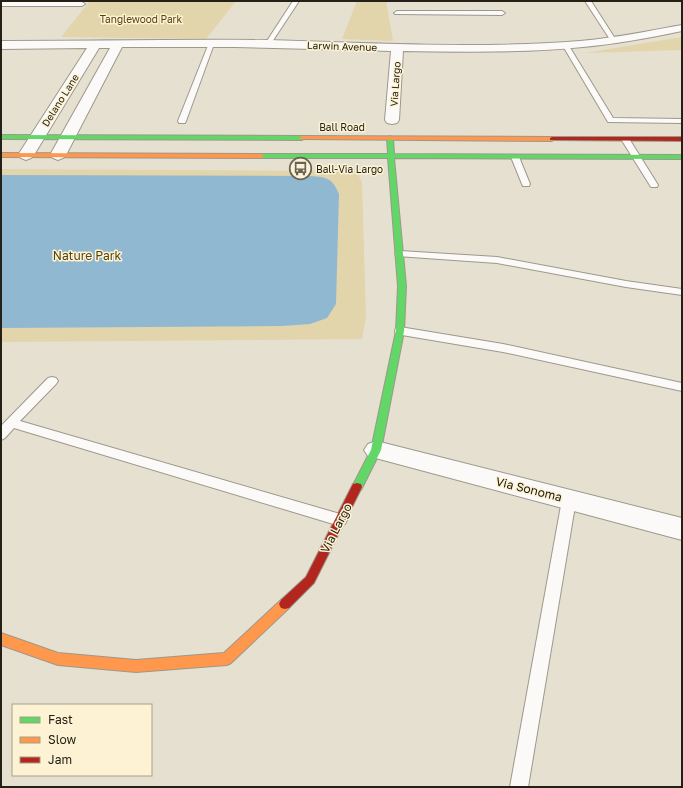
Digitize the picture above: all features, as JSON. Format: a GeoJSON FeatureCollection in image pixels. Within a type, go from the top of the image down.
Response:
{"type":"FeatureCollection","features":[{"type":"Feature","properties":{"kind":"main road","name":"Ball Road"},"geometry":{"type":"LineString","coordinates":[[1,137],[682,139]]}},
{"type":"Feature","properties":{"kind":"main road","name":"Via Largo"},"geometry":{"type":"LineString","coordinates":[[1,639],[58,659],[136,666],[227,659],[310,580],[376,450],[400,330],[402,286],[390,138]]}},
{"type":"Feature","properties":{"kind":"main road"},"geometry":{"type":"LineString","coordinates":[[1,155],[682,157]]}},
{"type":"Feature","properties":{"kind":"street","name":"Larwin Avenue"},"geometry":{"type":"LineString","coordinates":[[2,46],[95,44],[268,44],[397,48],[566,46],[646,36],[682,28]]}},
{"type":"Feature","properties":{"kind":"street","name":"Delano Lane"},"geometry":{"type":"LineString","coordinates":[[26,155],[95,44]]}},
{"type":"Feature","properties":{"kind":"street","name":"Delano Lane"},"geometry":{"type":"LineString","coordinates":[[58,155],[118,44]]}},
{"type":"Feature","properties":{"kind":"street","name":"Via Largo"},"geometry":{"type":"LineString","coordinates":[[392,120],[397,48]]}},
{"type":"Feature","properties":{"kind":"street","name":"Via Sonoma"},"geometry":{"type":"LineString","coordinates":[[376,450],[682,529]]}},
{"type":"Feature","properties":{"kind":"lane"},"geometry":{"type":"LineString","coordinates":[[268,44],[296,1]]}},
{"type":"Feature","properties":{"kind":"lane"},"geometry":{"type":"LineString","coordinates":[[588,1],[613,40]]}},
{"type":"Feature","properties":{"kind":"lane"},"geometry":{"type":"LineString","coordinates":[[1,4],[82,4]]}},
{"type":"Feature","properties":{"kind":"lane"},"geometry":{"type":"LineString","coordinates":[[397,12],[448,10],[502,12]]}},
{"type":"Feature","properties":{"kind":"lane"},"geometry":{"type":"LineString","coordinates":[[182,121],[211,44]]}},
{"type":"Feature","properties":{"kind":"lane"},"geometry":{"type":"LineString","coordinates":[[566,46],[611,120],[682,121]]}},
{"type":"Feature","properties":{"kind":"lane"},"geometry":{"type":"LineString","coordinates":[[625,139],[654,185]]}},
{"type":"Feature","properties":{"kind":"lane"},"geometry":{"type":"LineString","coordinates":[[515,157],[526,184]]}},
{"type":"Feature","properties":{"kind":"lane"},"geometry":{"type":"LineString","coordinates":[[400,254],[497,260],[626,284],[682,292]]}},
{"type":"Feature","properties":{"kind":"lane"},"geometry":{"type":"LineString","coordinates":[[400,330],[503,348],[682,387]]}},
{"type":"Feature","properties":{"kind":"lane"},"geometry":{"type":"LineString","coordinates":[[1,435],[52,381]]}},
{"type":"Feature","properties":{"kind":"lane"},"geometry":{"type":"LineString","coordinates":[[11,424],[340,520]]}},
{"type":"Feature","properties":{"kind":"lane"},"geometry":{"type":"LineString","coordinates":[[519,787],[568,500]]}},
{"type":"Feature","properties":{"kind":"green space","name":"Tanglewood Park"},"geometry":{"type":"Polygon","coordinates":[[[90,1],[236,1],[206,39],[61,37],[90,1]]]}},
{"type":"Feature","properties":{"kind":"green space"},"geometry":{"type":"Polygon","coordinates":[[[357,1],[386,1],[393,41],[342,39],[357,1]]]}},
{"type":"Feature","properties":{"kind":"green space"},"geometry":{"type":"Polygon","coordinates":[[[682,37],[682,50],[585,53],[682,37]]]}},
{"type":"Feature","properties":{"kind":"green space","name":"Nature Park"},"geometry":{"type":"Polygon","coordinates":[[[1,169],[343,171],[358,174],[362,182],[366,317],[362,339],[1,342],[1,169]]]}},
{"type":"Feature","properties":{"kind":"water","name":"Nature Park"},"geometry":{"type":"Polygon","coordinates":[[[1,175],[310,176],[328,179],[334,185],[339,194],[336,304],[327,318],[310,324],[282,326],[1,328],[1,175]]]}},
{"type":"Feature","properties":{"kind":"traffic: fast"},"geometry":{"type":"LineString","coordinates":[[1,137],[302,138]]}},
{"type":"Feature","properties":{"kind":"traffic: fast"},"geometry":{"type":"LineString","coordinates":[[357,487],[376,450],[400,331],[402,286],[392,183],[390,138]]}},
{"type":"Feature","properties":{"kind":"traffic: fast"},"geometry":{"type":"LineString","coordinates":[[261,156],[682,157]]}},
{"type":"Feature","properties":{"kind":"traffic: slow"},"geometry":{"type":"LineString","coordinates":[[302,138],[552,139]]}},
{"type":"Feature","properties":{"kind":"traffic: slow"},"geometry":{"type":"LineString","coordinates":[[1,155],[261,156]]}},
{"type":"Feature","properties":{"kind":"traffic: slow"},"geometry":{"type":"LineString","coordinates":[[1,639],[58,659],[136,666],[227,659],[285,604]]}},
{"type":"Feature","properties":{"kind":"traffic: jam"},"geometry":{"type":"LineString","coordinates":[[552,139],[682,139]]}},
{"type":"Feature","properties":{"kind":"traffic: jam"},"geometry":{"type":"LineString","coordinates":[[285,604],[310,580],[357,487]]}},
{"type":"Feature","properties":{"kind":"place","name":"Ball-Via Largo"},"geometry":{"type":"Point","coordinates":[301,169]}}]}
